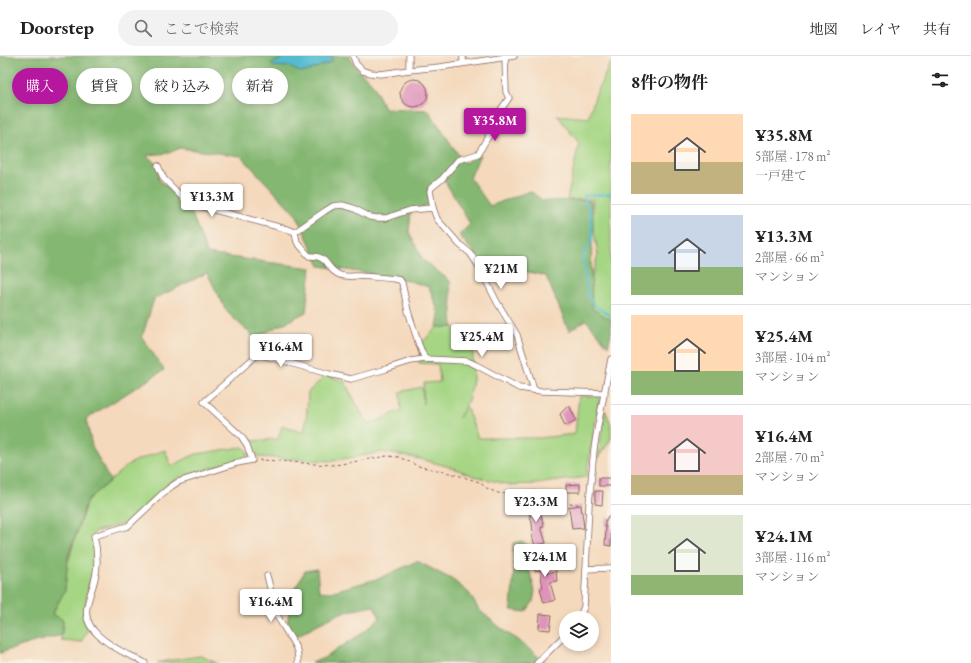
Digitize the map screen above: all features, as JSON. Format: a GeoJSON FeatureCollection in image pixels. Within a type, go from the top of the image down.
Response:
{"type":"FeatureCollection","features":[{"type":"Feature","properties":{"kind":"street"},"geometry":{"type":"LineString","coordinates":[[353,56],[356,64],[363,71],[371,74],[440,67],[505,56],[514,56]]}},
{"type":"Feature","properties":{"kind":"street"},"geometry":{"type":"LineString","coordinates":[[409,56],[409,70]]}},
{"type":"Feature","properties":{"kind":"street"},"geometry":{"type":"LineString","coordinates":[[463,56],[463,63]]}},
{"type":"Feature","properties":{"kind":"street"},"geometry":{"type":"LineString","coordinates":[[505,56],[506,92],[509,98],[492,122],[489,135],[478,154],[458,160],[442,179],[431,188],[430,191],[433,208],[437,219],[459,244],[470,253],[517,335],[534,390]]}},
{"type":"Feature","properties":{"kind":"street"},"geometry":{"type":"LineString","coordinates":[[158,166],[164,179],[188,203],[295,232]]}},
{"type":"Feature","properties":{"kind":"street"},"geometry":{"type":"LineString","coordinates":[[295,232],[325,210],[333,206],[342,205],[377,218],[386,218],[410,210],[433,208]]}},
{"type":"Feature","properties":{"kind":"street"},"geometry":{"type":"LineString","coordinates":[[295,232],[297,242],[309,256],[321,257],[332,271],[342,276],[400,280],[408,311],[425,359]]}},
{"type":"Feature","properties":{"kind":"street"},"geometry":{"type":"LineString","coordinates":[[145,663],[106,642],[90,627],[86,619],[87,603],[94,583],[97,561],[97,546],[94,536],[128,526],[163,492],[178,482],[237,463],[252,460],[245,441],[241,436],[204,402],[258,354],[351,379],[411,361],[425,359],[467,362],[476,365],[519,388],[541,391],[605,392]]}},
{"type":"Feature","properties":{"kind":"street"},"geometry":{"type":"LineString","coordinates":[[582,611],[584,607],[589,504],[594,449],[611,359]]}},
{"type":"Feature","properties":{"kind":"street"},"geometry":{"type":"LineString","coordinates":[[586,569],[611,568]]}},
{"type":"Feature","properties":{"kind":"street"},"geometry":{"type":"LineString","coordinates":[[267,576],[270,585],[272,602],[276,613],[293,641],[297,652],[298,663]]}},
{"type":"Feature","properties":{"kind":"street"},"geometry":{"type":"LineString","coordinates":[[537,663],[559,641]]}},
{"type":"Feature","properties":{"kind":"path"},"geometry":{"type":"LineString","coordinates":[[252,460],[335,465],[387,456],[399,457],[418,466],[454,474],[479,482],[488,489],[498,493],[507,494],[553,490],[568,504],[589,504]]}},
{"type":"Feature","properties":{"kind":"green space"},"geometry":{"type":"Polygon","coordinates":[[[0,56],[349,56],[356,68],[374,86],[384,108],[428,110],[464,163],[480,155],[470,178],[490,206],[530,191],[543,201],[591,201],[593,227],[591,262],[592,308],[611,320],[611,333],[608,346],[586,320],[569,331],[546,276],[481,261],[459,235],[470,224],[442,176],[427,188],[429,204],[411,211],[409,232],[423,260],[450,281],[453,327],[437,327],[439,314],[429,287],[403,279],[320,266],[297,216],[241,156],[180,148],[169,153],[147,155],[158,166],[159,180],[188,203],[207,254],[311,268],[306,312],[255,338],[227,312],[207,273],[154,299],[142,337],[164,370],[86,419],[92,446],[110,481],[87,500],[68,558],[65,590],[52,614],[63,620],[62,635],[0,653],[0,56]]]}},
{"type":"Feature","properties":{"kind":"green space"},"geometry":{"type":"Polygon","coordinates":[[[611,62],[611,320],[592,309],[590,285],[598,254],[593,227],[593,199],[567,200],[579,143],[557,115],[588,118],[596,94],[611,62]]]}},
{"type":"Feature","properties":{"kind":"green space"},"geometry":{"type":"Polygon","coordinates":[[[437,327],[453,327],[468,337],[473,345],[473,381],[468,401],[459,418],[466,406],[478,438],[540,438],[575,434],[579,396],[600,396],[586,477],[537,484],[510,485],[474,476],[453,468],[421,459],[383,452],[332,461],[259,457],[256,456],[251,449],[251,441],[278,439],[282,426],[304,433],[308,392],[325,375],[344,381],[368,425],[401,410],[400,392],[422,387],[423,404],[424,383],[440,382],[438,364],[419,363],[420,345],[437,327]]]}},
{"type":"Feature","properties":{"kind":"green space"},"geometry":{"type":"Polygon","coordinates":[[[605,410],[611,424],[611,439],[598,458],[605,410]]]}},
{"type":"Feature","properties":{"kind":"green space"},"geometry":{"type":"Polygon","coordinates":[[[242,447],[246,449],[248,456],[171,481],[127,523],[94,532],[94,568],[83,616],[87,631],[81,642],[61,640],[63,620],[52,615],[65,590],[67,565],[87,500],[128,465],[165,450],[171,466],[196,454],[242,447]]]}},
{"type":"Feature","properties":{"kind":"green space"},"geometry":{"type":"Polygon","coordinates":[[[522,541],[529,547],[527,562],[535,591],[533,602],[526,612],[511,610],[514,570],[513,543],[522,541]]]}},
{"type":"Feature","properties":{"kind":"green space"},"geometry":{"type":"Polygon","coordinates":[[[417,561],[453,580],[469,593],[479,610],[546,663],[311,663],[324,658],[361,634],[380,618],[374,606],[343,612],[295,637],[287,627],[291,595],[305,571],[317,569],[319,591],[330,592],[380,578],[417,561]]]}},
{"type":"Feature","properties":{"kind":"green space"},"geometry":{"type":"Polygon","coordinates":[[[201,656],[217,663],[157,663],[171,660],[201,656]]]}},
{"type":"Feature","properties":{"kind":"water"},"geometry":{"type":"Polygon","coordinates":[[[281,56],[332,56],[332,61],[305,72],[300,72],[290,67],[273,66],[272,63],[281,59],[281,56]]]}},
{"type":"Feature","properties":{"kind":"building"},"geometry":{"type":"Polygon","coordinates":[[[414,79],[420,80],[424,83],[427,87],[427,99],[424,103],[420,106],[414,107],[408,106],[404,103],[401,99],[400,93],[401,87],[404,83],[408,80],[414,79]]]}},
{"type":"Feature","properties":{"kind":"building"},"geometry":{"type":"Polygon","coordinates":[[[569,405],[576,420],[565,426],[560,414],[569,405]]]}},
{"type":"Feature","properties":{"kind":"building"},"geometry":{"type":"Polygon","coordinates":[[[599,478],[611,478],[611,486],[599,486],[599,478]]]}},
{"type":"Feature","properties":{"kind":"building"},"geometry":{"type":"Polygon","coordinates":[[[580,484],[580,492],[566,492],[566,485],[580,484]]]}},
{"type":"Feature","properties":{"kind":"building"},"geometry":{"type":"Polygon","coordinates":[[[595,491],[603,491],[602,505],[595,504],[595,491]]]}},
{"type":"Feature","properties":{"kind":"building"},"geometry":{"type":"Polygon","coordinates":[[[537,500],[544,526],[541,527],[546,543],[535,546],[531,532],[533,531],[532,523],[526,503],[537,500]]]}},
{"type":"Feature","properties":{"kind":"building"},"geometry":{"type":"Polygon","coordinates":[[[581,505],[584,528],[572,529],[569,507],[581,505]]]}},
{"type":"Feature","properties":{"kind":"building"},"geometry":{"type":"Polygon","coordinates":[[[607,517],[611,517],[611,546],[605,545],[605,520],[607,520],[607,517]]]}},
{"type":"Feature","properties":{"kind":"building"},"geometry":{"type":"Polygon","coordinates":[[[542,554],[547,573],[556,571],[557,581],[550,582],[555,600],[544,603],[540,589],[543,588],[540,570],[535,571],[531,557],[542,554]]]}},
{"type":"Feature","properties":{"kind":"building"},"geometry":{"type":"Polygon","coordinates":[[[540,614],[552,615],[550,630],[539,629],[540,614]]]}},
{"type":"Feature","properties":{"kind":"waterway"},"geometry":{"type":"LineString","coordinates":[[611,194],[584,196],[591,214],[592,241],[583,257],[588,296],[595,306],[611,316]]}}]}
